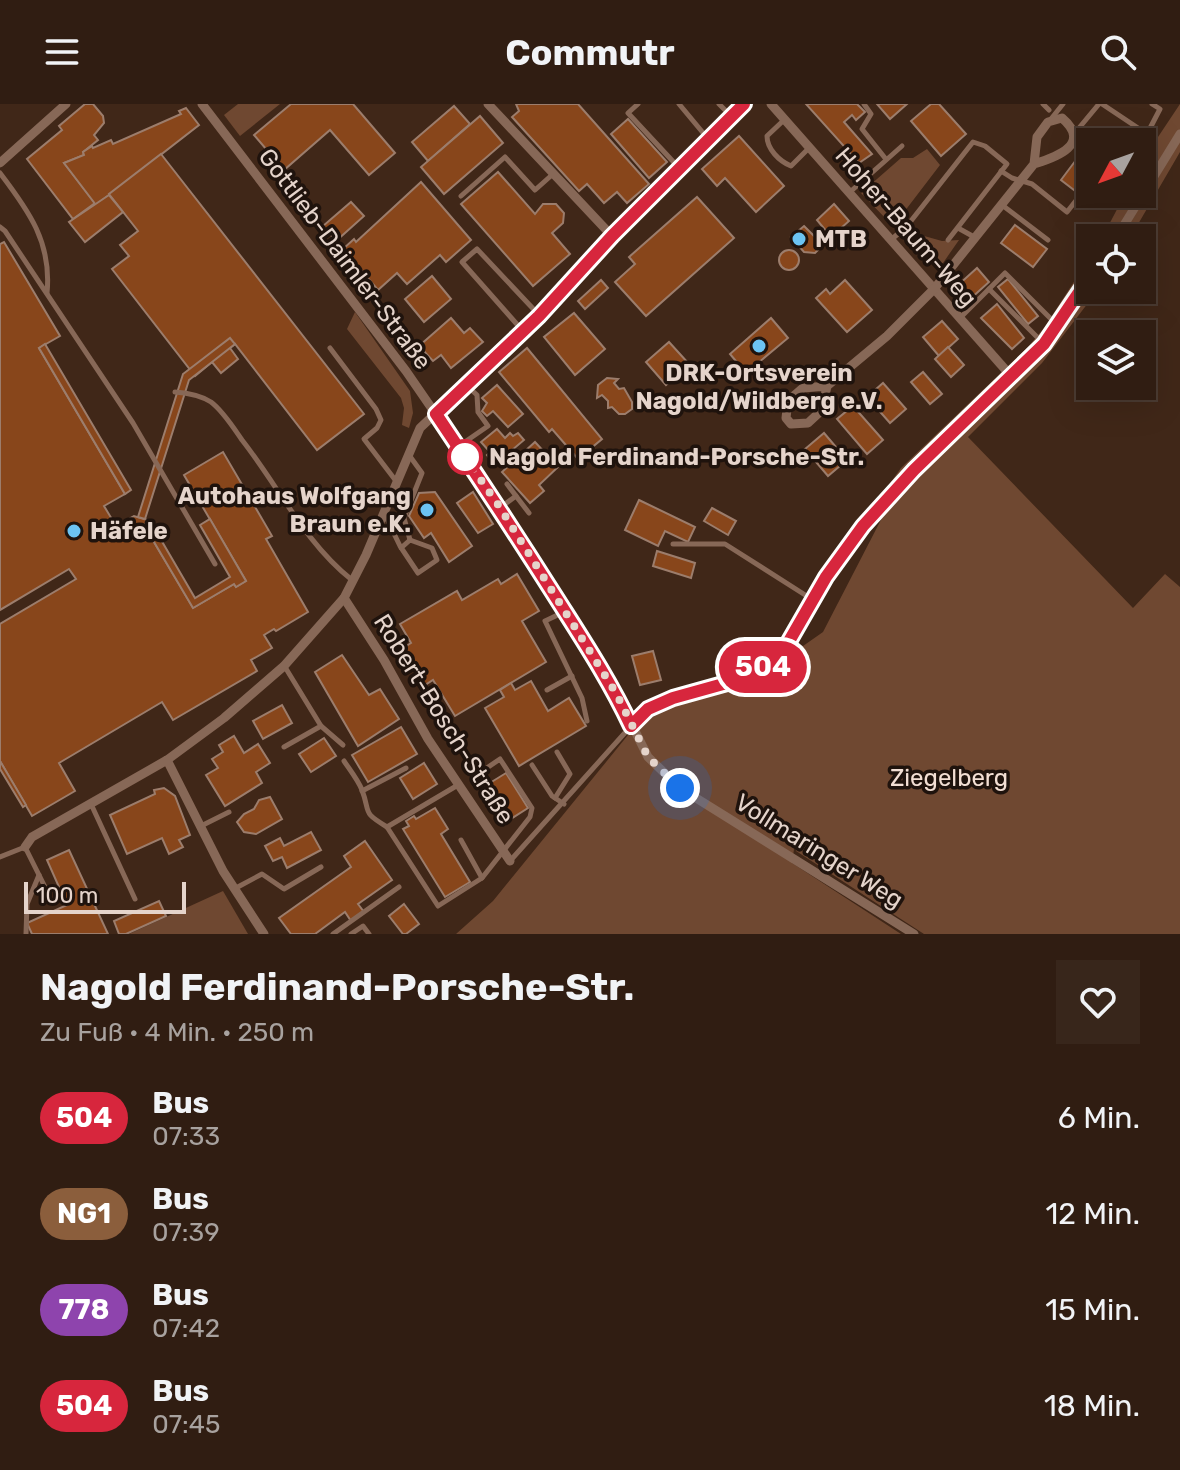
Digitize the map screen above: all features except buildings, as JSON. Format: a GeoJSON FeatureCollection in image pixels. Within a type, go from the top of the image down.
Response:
{"type":"FeatureCollection","features":[{"type":"Feature","properties":{"kind":"street"},"geometry":{"type":"LineString","coordinates":[[4,160],[66,104]]}},
{"type":"Feature","properties":{"kind":"street","name":"Gottlieb-Daimler-Straße"},"geometry":{"type":"LineString","coordinates":[[202,104],[436,414],[565,611],[616,693],[631,726]]}},
{"type":"Feature","properties":{"kind":"street"},"geometry":{"type":"LineString","coordinates":[[488,104],[612,236]]}},
{"type":"Feature","properties":{"kind":"street"},"geometry":{"type":"LineString","coordinates":[[25,847],[32,837],[167,760],[224,718],[284,666],[344,598],[420,428],[539,316],[612,236],[744,104]]}},
{"type":"Feature","properties":{"kind":"street","name":"Hoher-Baum-Weg"},"geometry":{"type":"LineString","coordinates":[[771,104],[1011,376]]}},
{"type":"Feature","properties":{"kind":"street"},"geometry":{"type":"LineString","coordinates":[[827,386],[822,410],[808,423],[791,424],[786,418],[788,401],[803,388],[827,386],[887,336],[934,289],[1034,164],[1061,155],[1074,134],[1062,118],[1048,122],[1037,137],[1034,164]]}},
{"type":"Feature","properties":{"kind":"street"},"geometry":{"type":"LineString","coordinates":[[1125,224],[1180,134]]}},
{"type":"Feature","properties":{"kind":"street"},"geometry":{"type":"LineString","coordinates":[[631,726],[648,709],[673,698],[752,676],[784,650],[826,577],[863,526],[914,470],[1044,344],[1076,297]]}},
{"type":"Feature","properties":{"kind":"street","name":"Robert-Bosch-Straße"},"geometry":{"type":"LineString","coordinates":[[344,598],[384,660],[428,739],[510,861]]}},
{"type":"Feature","properties":{"kind":"street","name":"Vollmaringer Weg"},"geometry":{"type":"LineString","coordinates":[[631,726],[648,757],[680,788],[914,934]]}},
{"type":"Feature","properties":{"kind":"street"},"geometry":{"type":"LineString","coordinates":[[167,760],[234,889],[264,934]]}},
{"type":"Feature","properties":{"kind":"lane"},"geometry":{"type":"LineString","coordinates":[[638,104],[628,113],[681,169]]}},
{"type":"Feature","properties":{"kind":"lane"},"geometry":{"type":"LineString","coordinates":[[679,104],[709,140]]}},
{"type":"Feature","properties":{"kind":"lane"},"geometry":{"type":"LineString","coordinates":[[719,104],[732,116]]}},
{"type":"Feature","properties":{"kind":"lane"},"geometry":{"type":"LineString","coordinates":[[864,104],[871,114],[862,129],[885,158]]}},
{"type":"Feature","properties":{"kind":"lane"},"geometry":{"type":"LineString","coordinates":[[1043,104],[1049,110]]}},
{"type":"Feature","properties":{"kind":"lane"},"geometry":{"type":"LineString","coordinates":[[1048,122],[1063,104]]}},
{"type":"Feature","properties":{"kind":"lane"},"geometry":{"type":"LineString","coordinates":[[1074,134],[1101,104],[1147,134],[1160,109],[1152,104]]}},
{"type":"Feature","properties":{"kind":"lane"},"geometry":{"type":"LineString","coordinates":[[785,120],[767,136],[767,144],[782,162],[791,166],[810,148]]}},
{"type":"Feature","properties":{"kind":"lane"},"geometry":{"type":"LineString","coordinates":[[891,240],[907,226],[973,142],[985,146],[1007,164],[948,240]]}},
{"type":"Feature","properties":{"kind":"lane"},"geometry":{"type":"LineString","coordinates":[[850,193],[885,158],[902,146]]}},
{"type":"Feature","properties":{"kind":"lane"},"geometry":{"type":"LineString","coordinates":[[0,148],[4,160]]}},
{"type":"Feature","properties":{"kind":"lane"},"geometry":{"type":"LineString","coordinates":[[461,196],[505,157],[535,190],[553,174]]}},
{"type":"Feature","properties":{"kind":"lane"},"geometry":{"type":"LineString","coordinates":[[1001,171],[1032,184],[1067,212],[1076,201]]}},
{"type":"Feature","properties":{"kind":"lane"},"geometry":{"type":"LineString","coordinates":[[0,173],[38,227],[49,276],[47,294]]}},
{"type":"Feature","properties":{"kind":"lane"},"geometry":{"type":"LineString","coordinates":[[1002,205],[1048,240]]}},
{"type":"Feature","properties":{"kind":"lane"},"geometry":{"type":"LineString","coordinates":[[0,227],[133,423],[215,564]]}},
{"type":"Feature","properties":{"kind":"lane"},"geometry":{"type":"LineString","coordinates":[[958,228],[977,238]]}},
{"type":"Feature","properties":{"kind":"lane"},"geometry":{"type":"LineString","coordinates":[[523,331],[462,262],[477,249],[539,316]]}},
{"type":"Feature","properties":{"kind":"lane"},"geometry":{"type":"LineString","coordinates":[[960,318],[1005,273],[1057,325]]}},
{"type":"Feature","properties":{"kind":"lane"},"geometry":{"type":"LineString","coordinates":[[989,289],[1044,344]]}},
{"type":"Feature","properties":{"kind":"lane"},"geometry":{"type":"LineString","coordinates":[[330,348],[376,409],[381,420],[364,439],[396,481]]}},
{"type":"Feature","properties":{"kind":"lane"},"geometry":{"type":"LineString","coordinates":[[458,447],[488,426],[478,412],[477,395],[466,385]]}},
{"type":"Feature","properties":{"kind":"lane"},"geometry":{"type":"LineString","coordinates":[[175,392],[193,394],[215,405],[331,563],[353,581]]}},
{"type":"Feature","properties":{"kind":"lane"},"geometry":{"type":"LineString","coordinates":[[408,453],[422,473],[404,518],[410,540]]}},
{"type":"Feature","properties":{"kind":"lane"},"geometry":{"type":"LineString","coordinates":[[507,484],[529,513]]}},
{"type":"Feature","properties":{"kind":"lane"},"geometry":{"type":"LineString","coordinates":[[500,508],[516,496]]}},
{"type":"Feature","properties":{"kind":"lane"},"geometry":{"type":"LineString","coordinates":[[384,513],[401,548],[418,573],[437,560],[432,548],[410,540]]}},
{"type":"Feature","properties":{"kind":"lane"},"geometry":{"type":"LineString","coordinates":[[401,548],[410,540]]}},
{"type":"Feature","properties":{"kind":"lane"},"geometry":{"type":"LineString","coordinates":[[673,544],[725,544],[814,600]]}},
{"type":"Feature","properties":{"kind":"lane"},"geometry":{"type":"LineString","coordinates":[[565,611],[545,621],[582,698],[587,721]]}},
{"type":"Feature","properties":{"kind":"lane"},"geometry":{"type":"LineString","coordinates":[[284,666],[321,726],[343,745]]}},
{"type":"Feature","properties":{"kind":"lane"},"geometry":{"type":"LineString","coordinates":[[547,690],[572,676]]}},
{"type":"Feature","properties":{"kind":"lane"},"geometry":{"type":"LineString","coordinates":[[284,747],[321,726]]}},
{"type":"Feature","properties":{"kind":"lane"},"geometry":{"type":"LineString","coordinates":[[510,861],[631,726]]}},
{"type":"Feature","properties":{"kind":"lane"},"geometry":{"type":"LineString","coordinates":[[555,798],[570,774],[557,752]]}},
{"type":"Feature","properties":{"kind":"lane"},"geometry":{"type":"LineString","coordinates":[[344,761],[362,791],[364,806],[371,817],[387,827],[438,906],[482,878],[530,817],[532,808],[500,759],[478,774]]}},
{"type":"Feature","properties":{"kind":"lane"},"geometry":{"type":"LineString","coordinates":[[532,765],[555,798],[564,804]]}},
{"type":"Feature","properties":{"kind":"lane"},"geometry":{"type":"LineString","coordinates":[[362,791],[406,768]]}},
{"type":"Feature","properties":{"kind":"lane"},"geometry":{"type":"LineString","coordinates":[[387,827],[458,785]]}},
{"type":"Feature","properties":{"kind":"lane"},"geometry":{"type":"LineString","coordinates":[[91,804],[135,899]]}},
{"type":"Feature","properties":{"kind":"lane"},"geometry":{"type":"LineString","coordinates":[[200,826],[229,812]]}},
{"type":"Feature","properties":{"kind":"lane"},"geometry":{"type":"LineString","coordinates":[[461,840],[482,878]]}},
{"type":"Feature","properties":{"kind":"lane"},"geometry":{"type":"LineString","coordinates":[[0,857],[25,847],[49,895]]}},
{"type":"Feature","properties":{"kind":"lane"},"geometry":{"type":"LineString","coordinates":[[234,889],[262,874],[284,889],[321,867]]}},
{"type":"Feature","properties":{"kind":"lane"},"geometry":{"type":"LineString","coordinates":[[26,934],[27,904],[39,875]]}},
{"type":"Feature","properties":{"kind":"lane"},"geometry":{"type":"LineString","coordinates":[[333,934],[399,887]]}},
{"type":"Feature","properties":{"kind":"lane"},"geometry":{"type":"LineString","coordinates":[[351,934],[363,926],[369,934]]}},
{"type":"Feature","properties":{"kind":"green space"},"geometry":{"type":"Polygon","coordinates":[[[238,104],[280,104],[240,136],[224,115],[238,104]]]}},
{"type":"Feature","properties":{"kind":"green space"},"geometry":{"type":"Polygon","coordinates":[[[1180,104],[1180,152],[1156,193],[1156,140],[1180,104]]]}},
{"type":"Feature","properties":{"kind":"green space"},"geometry":{"type":"Polygon","coordinates":[[[927,149],[940,165],[901,216],[890,223],[861,193],[901,158],[913,158],[927,149]]]}},
{"type":"Feature","properties":{"kind":"green space"},"geometry":{"type":"Polygon","coordinates":[[[1118,208],[1147,208],[1138,224],[1109,224],[1118,208]]]}},
{"type":"Feature","properties":{"kind":"green space"},"geometry":{"type":"Polygon","coordinates":[[[911,235],[942,241],[959,240],[943,263],[925,263],[907,244],[911,235]]]}},
{"type":"Feature","properties":{"kind":"green space","name":"Ziegelberg"},"geometry":{"type":"Polygon","coordinates":[[[1076,279],[1076,304],[1087,304],[1042,363],[968,437],[1133,608],[1165,574],[1180,587],[1180,934],[924,934],[796,851],[796,835],[792,863],[901,934],[456,934],[493,901],[628,735],[668,704],[746,686],[823,632],[885,512],[873,507],[901,468],[1044,328],[1076,279]]]}},
{"type":"Feature","properties":{"kind":"green space"},"geometry":{"type":"Polygon","coordinates":[[[355,312],[410,391],[413,413],[409,428],[402,425],[404,408],[401,398],[347,329],[355,312]]]}},
{"type":"Feature","properties":{"kind":"green space"},"geometry":{"type":"Polygon","coordinates":[[[223,891],[248,934],[129,934],[223,891]]]}},
{"type":"Feature","properties":{"kind":"bus line","name":"504"},"geometry":{"type":"LineString","coordinates":[[744,104],[612,236],[539,316],[436,414],[499,506],[616,693],[631,726],[648,709],[673,698],[752,676],[784,650],[826,577],[863,526],[914,470],[1044,344],[1076,297]]}},
{"type":"Feature","properties":{"kind":"place","name":"MTB"},"geometry":{"type":"Point","coordinates":[799,239]}},
{"type":"Feature","properties":{"kind":"place","name":"DRK-Ortsverein Nagold/Wildberg e.V."},"geometry":{"type":"Point","coordinates":[759,346]}},
{"type":"Feature","properties":{"kind":"place","name":"Nagold Ferdinand-Porsche-Str."},"geometry":{"type":"Point","coordinates":[465,457]}},
{"type":"Feature","properties":{"kind":"place","name":"Autohaus Wolfgang Braun e.K."},"geometry":{"type":"Point","coordinates":[427,510]}},
{"type":"Feature","properties":{"kind":"place","name":"Häfele"},"geometry":{"type":"Point","coordinates":[74,531]}},
{"type":"Feature","properties":{"kind":"route"},"geometry":{"type":"LineString","coordinates":[[465,457],[616,693],[648,757],[680,788]]}}]}
